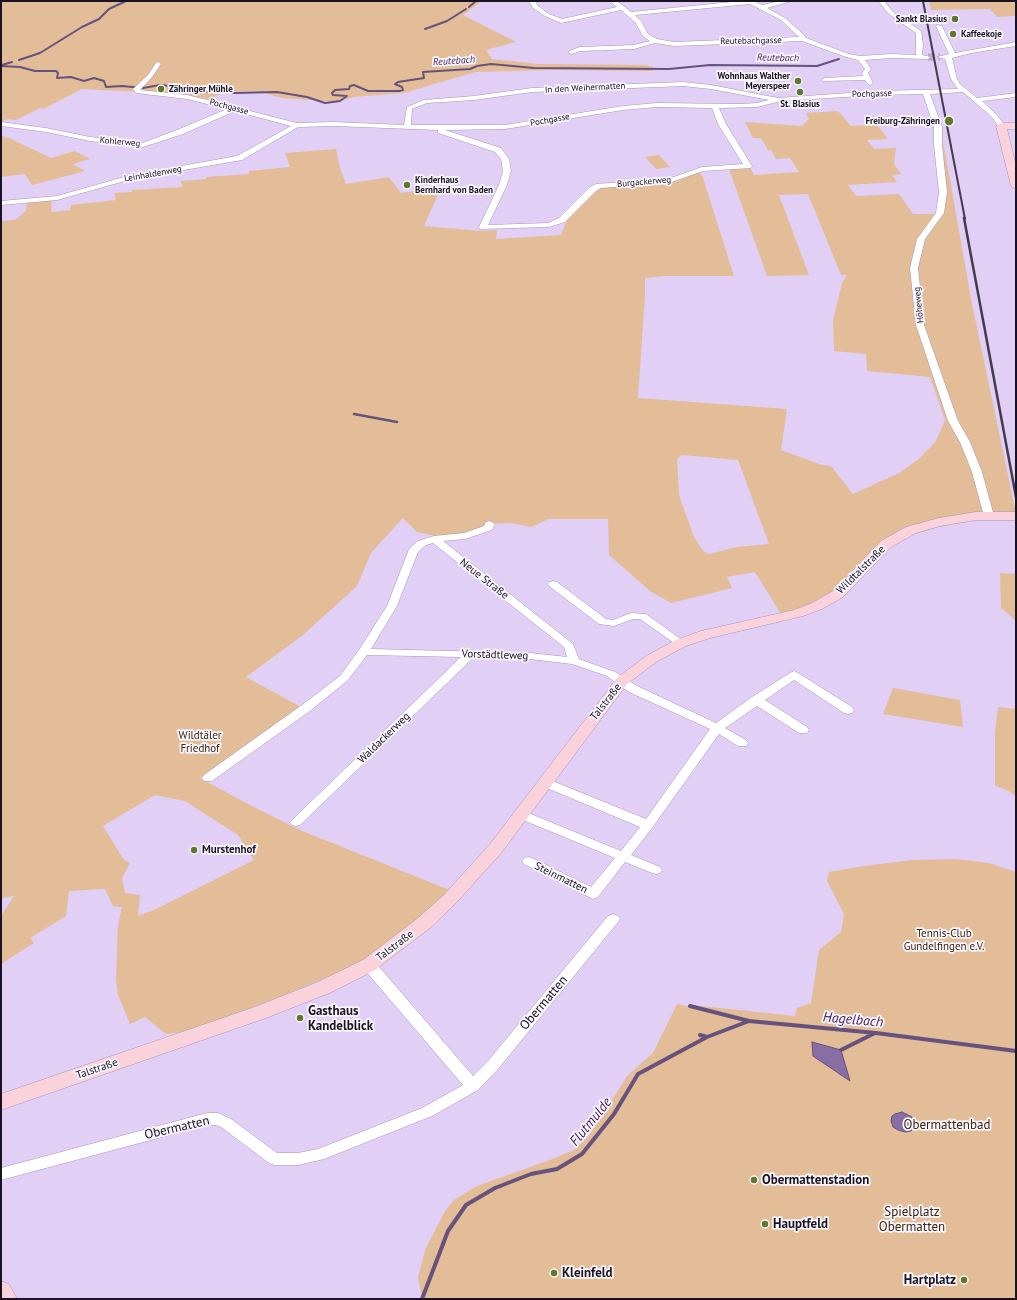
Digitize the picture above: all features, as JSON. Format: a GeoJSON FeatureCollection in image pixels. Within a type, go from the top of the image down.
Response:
{"type":"FeatureCollection","features":[{"type":"Feature","properties":{"kind":"street"},"geometry":{"type":"LineString","coordinates":[[532,1],[535,6],[547,15],[561,21],[622,8]]}},
{"type":"Feature","properties":{"kind":"street"},"geometry":{"type":"LineString","coordinates":[[613,1],[631,14],[638,21],[647,37],[655,41]]}},
{"type":"Feature","properties":{"kind":"street"},"geometry":{"type":"LineString","coordinates":[[677,1],[683,9]]}},
{"type":"Feature","properties":{"kind":"street"},"geometry":{"type":"LineString","coordinates":[[631,14],[750,1],[782,18],[801,35],[803,39]]}},
{"type":"Feature","properties":{"kind":"street"},"geometry":{"type":"LineString","coordinates":[[762,8],[789,1]]}},
{"type":"Feature","properties":{"kind":"street"},"geometry":{"type":"LineString","coordinates":[[881,1],[891,13],[919,32],[919,56]]}},
{"type":"Feature","properties":{"kind":"street"},"geometry":{"type":"LineString","coordinates":[[939,26],[950,56],[954,79],[964,90],[994,116],[1001,126],[1013,157],[1016,186]]}},
{"type":"Feature","properties":{"kind":"street","name":"Reutebachgasse"},"geometry":{"type":"LineString","coordinates":[[571,52],[580,50],[634,47],[655,41],[674,44],[803,39],[848,56],[860,58],[891,56],[928,57]]}},
{"type":"Feature","properties":{"kind":"street"},"geometry":{"type":"LineString","coordinates":[[940,57],[1016,44]]}},
{"type":"Feature","properties":{"kind":"street"},"geometry":{"type":"LineString","coordinates":[[860,58],[868,68],[866,73],[867,78],[877,93]]}},
{"type":"Feature","properties":{"kind":"street","name":"Pochgasse"},"geometry":{"type":"LineString","coordinates":[[158,64],[150,76],[138,89],[187,97],[297,125],[334,124],[428,128],[505,127],[623,108],[657,105],[715,107],[757,105],[780,99],[877,93],[926,93],[964,90]]}},
{"type":"Feature","properties":{"kind":"street"},"geometry":{"type":"LineString","coordinates":[[825,80],[867,78]]}},
{"type":"Feature","properties":{"kind":"street","name":"In den Weihermatten"},"geometry":{"type":"LineString","coordinates":[[407,127],[409,108],[426,101],[474,98],[532,90],[683,84],[711,87],[780,99]]}},
{"type":"Feature","properties":{"kind":"street","name":"Höheweg"},"geometry":{"type":"LineString","coordinates":[[926,93],[938,127],[938,145],[943,192],[940,213],[921,239],[914,268],[920,325],[953,421],[965,442],[977,472],[989,516]]}},
{"type":"Feature","properties":{"kind":"street"},"geometry":{"type":"LineString","coordinates":[[975,100],[1016,95]]}},
{"type":"Feature","properties":{"kind":"street","name":"Burgackerweg"},"geometry":{"type":"LineString","coordinates":[[428,128],[486,145],[498,150],[505,159],[507,171],[503,186],[483,228],[536,226],[562,220],[593,189],[599,186],[669,181],[702,169],[748,166],[722,124],[715,107]]}},
{"type":"Feature","properties":{"kind":"street","name":"Kohlerweg"},"geometry":{"type":"LineString","coordinates":[[1,124],[46,130],[90,139],[143,145],[180,132],[234,109]]}},
{"type":"Feature","properties":{"kind":"street","name":"Leinhaldenweg"},"geometry":{"type":"LineString","coordinates":[[1,203],[57,198],[130,177],[239,158],[297,125]]}},
{"type":"Feature","properties":{"kind":"street"},"geometry":{"type":"LineString","coordinates":[[1001,126],[1016,126]]}},
{"type":"Feature","properties":{"kind":"street","name":"Wildtalstraße"},"geometry":{"type":"LineString","coordinates":[[683,642],[724,629],[798,613],[817,606],[838,594],[877,552],[898,536],[911,530],[939,522],[989,516],[1010,516]]}},
{"type":"Feature","properties":{"kind":"street"},"geometry":{"type":"LineString","coordinates":[[208,778],[306,708],[344,678],[364,652],[392,606],[413,551],[422,544],[434,539],[465,536],[488,528],[490,524]]}},
{"type":"Feature","properties":{"kind":"street","name":"Neue Straße"},"geometry":{"type":"LineString","coordinates":[[434,539],[569,646],[574,661]]}},
{"type":"Feature","properties":{"kind":"street"},"geometry":{"type":"LineString","coordinates":[[553,584],[603,622],[614,623],[630,616],[642,616],[683,642]]}},
{"type":"Feature","properties":{"kind":"street","name":"Talstraße"},"geometry":{"type":"LineString","coordinates":[[1,1102],[259,1013],[325,987],[369,965],[424,923],[450,899],[496,848],[622,681],[651,659],[683,642]]}},
{"type":"Feature","properties":{"kind":"street","name":"Vorstädtleweg"},"geometry":{"type":"LineString","coordinates":[[364,652],[530,656],[574,661],[611,674],[622,681]]}},
{"type":"Feature","properties":{"kind":"street","name":"Waldackerweg"},"geometry":{"type":"LineString","coordinates":[[296,822],[471,654]]}},
{"type":"Feature","properties":{"kind":"street","name":"Steinmatten"},"geometry":{"type":"LineString","coordinates":[[528,861],[593,894],[648,825],[717,728],[755,700],[794,675],[848,710]]}},
{"type":"Feature","properties":{"kind":"street"},"geometry":{"type":"LineString","coordinates":[[622,681],[633,689],[717,728],[742,743]]}},
{"type":"Feature","properties":{"kind":"street"},"geometry":{"type":"LineString","coordinates":[[755,700],[803,730]]}},
{"type":"Feature","properties":{"kind":"street"},"geometry":{"type":"LineString","coordinates":[[546,783],[648,825]]}},
{"type":"Feature","properties":{"kind":"street"},"geometry":{"type":"LineString","coordinates":[[522,815],[656,870]]}},
{"type":"Feature","properties":{"kind":"street","name":"Obermatten"},"geometry":{"type":"LineString","coordinates":[[1,1174],[207,1119],[218,1119],[234,1128],[267,1156],[274,1159],[298,1159],[319,1154],[427,1112],[473,1086],[493,1065],[613,919]]}},
{"type":"Feature","properties":{"kind":"street"},"geometry":{"type":"LineString","coordinates":[[369,965],[473,1086]]}},
{"type":"Feature","properties":{"kind":"street"},"geometry":{"type":"LineString","coordinates":[[1,1291],[6,1299]]}},
{"type":"Feature","properties":{"kind":"green space"},"geometry":{"type":"Polygon","coordinates":[[[1,1],[482,1],[463,15],[516,42],[486,50],[492,59],[539,64],[646,65],[653,67],[653,71],[555,70],[475,72],[404,93],[354,97],[336,102],[282,98],[261,92],[237,91],[217,95],[210,99],[142,92],[82,89],[43,109],[40,108],[16,120],[8,119],[1,122],[1,1]]]}},
{"type":"Feature","properties":{"kind":"green space"},"geometry":{"type":"Polygon","coordinates":[[[929,1],[1016,1],[1016,16],[997,17],[990,9],[931,10],[929,1]]]}},
{"type":"Feature","properties":{"kind":"green space","name":"Wildtäler Friedhof"},"geometry":{"type":"Polygon","coordinates":[[[838,111],[851,126],[877,125],[888,139],[867,140],[874,149],[896,148],[894,164],[901,174],[892,175],[897,182],[848,185],[856,196],[899,194],[913,214],[943,214],[945,192],[944,146],[972,304],[1016,513],[938,527],[909,536],[894,544],[882,555],[845,596],[831,592],[810,604],[781,614],[755,572],[727,577],[732,588],[671,603],[650,591],[609,555],[608,519],[548,519],[532,527],[510,523],[487,524],[481,529],[462,535],[436,536],[417,532],[403,518],[371,553],[357,586],[303,635],[246,677],[301,707],[200,778],[300,830],[452,891],[375,954],[337,973],[272,1000],[186,1032],[166,1034],[145,1017],[130,1024],[118,995],[116,979],[118,925],[122,907],[113,906],[105,889],[69,891],[66,916],[30,938],[34,943],[1,964],[1,916],[14,896],[1,898],[1,221],[15,220],[26,211],[27,202],[52,200],[51,212],[70,210],[71,205],[116,200],[114,193],[132,192],[132,190],[182,187],[181,181],[206,179],[206,177],[249,174],[249,171],[290,167],[285,153],[336,149],[340,168],[346,184],[389,177],[401,193],[441,188],[424,226],[481,231],[497,230],[496,239],[561,235],[567,219],[599,188],[678,181],[699,171],[703,178],[734,276],[664,276],[645,278],[638,398],[787,409],[781,450],[822,465],[831,466],[853,494],[899,473],[919,459],[936,441],[945,420],[930,377],[867,371],[866,354],[834,351],[833,320],[842,283],[847,275],[841,275],[808,194],[779,195],[809,275],[767,276],[729,169],[750,167],[754,175],[799,172],[790,158],[776,159],[771,150],[768,150],[761,138],[753,138],[745,122],[802,126],[809,119],[806,113],[838,111]],[[682,455],[677,459],[679,495],[694,537],[703,551],[709,554],[737,547],[769,544],[738,460],[682,455]],[[155,795],[103,826],[124,860],[130,863],[122,878],[125,893],[140,895],[138,916],[154,910],[254,860],[238,835],[185,801],[155,795]]]}},
{"type":"Feature","properties":{"kind":"green space"},"geometry":{"type":"Polygon","coordinates":[[[1,136],[11,139],[51,158],[75,151],[90,159],[73,164],[85,171],[32,185],[25,174],[1,177],[1,136]]]}},
{"type":"Feature","properties":{"kind":"green space"},"geometry":{"type":"Polygon","coordinates":[[[659,155],[670,167],[656,169],[645,157],[659,155]]]}},
{"type":"Feature","properties":{"kind":"green space"},"geometry":{"type":"Polygon","coordinates":[[[1000,573],[1016,574],[1016,621],[1003,609],[1001,609],[1000,573]]]}},
{"type":"Feature","properties":{"kind":"green space"},"geometry":{"type":"Polygon","coordinates":[[[893,688],[960,700],[963,727],[883,714],[893,688]]]}},
{"type":"Feature","properties":{"kind":"green space"},"geometry":{"type":"Polygon","coordinates":[[[998,707],[1016,709],[1016,796],[1005,789],[995,786],[995,732],[998,707]]]}},
{"type":"Feature","properties":{"kind":"green space"},"geometry":{"type":"Polygon","coordinates":[[[956,859],[989,863],[1016,872],[1016,1299],[422,1299],[418,1277],[426,1248],[445,1211],[454,1200],[477,1186],[574,1150],[588,1137],[628,1075],[653,1053],[677,1004],[701,1010],[701,1006],[795,1016],[797,1008],[811,1003],[819,950],[841,932],[844,914],[827,881],[829,872],[913,860],[956,859]]]}},
{"type":"Feature","properties":{"kind":"shaded area"},"geometry":{"type":"Polygon","coordinates":[[[812,1042],[841,1050],[850,1081],[813,1056],[812,1042]]]}},
{"type":"Feature","properties":{"kind":"shaded area"},"geometry":{"type":"Polygon","coordinates":[[[902,1112],[912,1117],[915,1123],[911,1131],[905,1132],[893,1127],[891,1121],[892,1116],[902,1112]]]}},
{"type":"Feature","properties":{"kind":"waterway"},"geometry":{"type":"LineString","coordinates":[[19,60],[40,53],[82,27],[99,19],[109,9],[126,1]]}},
{"type":"Feature","properties":{"kind":"waterway"},"geometry":{"type":"LineString","coordinates":[[469,7],[476,1]]}},
{"type":"Feature","properties":{"kind":"waterway"},"geometry":{"type":"LineString","coordinates":[[425,29],[447,21],[466,9]]}},
{"type":"Feature","properties":{"kind":"waterway","name":"Reutebach"},"geometry":{"type":"LineString","coordinates":[[1,66],[20,67],[35,71],[56,71],[58,73],[57,78],[71,77],[84,81],[94,78],[104,81],[106,87],[122,86],[143,88],[160,85],[192,88],[200,90],[201,93],[221,90],[234,93],[277,92],[307,97],[325,103],[340,101],[347,96],[333,95],[332,93],[335,90],[349,89],[350,86],[354,85],[368,91],[399,91],[403,90],[402,87],[395,84],[398,82],[424,78],[423,72],[470,69],[477,66],[491,64],[534,68],[669,69],[710,65],[817,66],[839,59]]}},
{"type":"Feature","properties":{"kind":"waterway","name":"Reutebach"},"geometry":{"type":"LineString","coordinates":[[2,65],[12,62]]}},
{"type":"Feature","properties":{"kind":"waterway"},"geometry":{"type":"LineString","coordinates":[[354,414],[397,422]]}},
{"type":"Feature","properties":{"kind":"waterway","name":"Hagelbach"},"geometry":{"type":"LineString","coordinates":[[690,1006],[749,1021]]}},
{"type":"Feature","properties":{"kind":"waterway","name":"Flutmulde"},"geometry":{"type":"LineString","coordinates":[[707,1037],[749,1021]]}},
{"type":"Feature","properties":{"kind":"waterway","name":"Hagelbach"},"geometry":{"type":"LineString","coordinates":[[749,1021],[876,1033],[1016,1051]]}},
{"type":"Feature","properties":{"kind":"waterway"},"geometry":{"type":"LineString","coordinates":[[841,1050],[875,1033]]}},
{"type":"Feature","properties":{"kind":"waterway","name":"Flutmulde"},"geometry":{"type":"LineString","coordinates":[[700,1035],[707,1037]]}},
{"type":"Feature","properties":{"kind":"waterway","name":"Flutmulde"},"geometry":{"type":"LineString","coordinates":[[422,1299],[448,1231],[466,1205],[495,1188],[531,1174],[557,1169],[582,1154],[614,1114],[638,1074],[707,1037]]}},
{"type":"Feature","properties":{"kind":"tunnel"},"geometry":{"type":"LineString","coordinates":[[928,57],[940,57]]}},
{"type":"Feature","properties":{"kind":"railway"},"geometry":{"type":"LineString","coordinates":[[923,1],[965,219]]}},
{"type":"Feature","properties":{"kind":"railway"},"geometry":{"type":"LineString","coordinates":[[964,218],[1016,497]]}},
{"type":"Feature","properties":{"kind":"place","name":"Sankt Blasius"},"geometry":{"type":"Point","coordinates":[955,19]}},
{"type":"Feature","properties":{"kind":"place","name":"Kaffeekoje"},"geometry":{"type":"Point","coordinates":[953,34]}},
{"type":"Feature","properties":{"kind":"place","name":"Wohnhaus Walther Meyerspeer"},"geometry":{"type":"Point","coordinates":[798,81]}},
{"type":"Feature","properties":{"kind":"place","name":"Zähringer Mühle"},"geometry":{"type":"Point","coordinates":[161,89]}},
{"type":"Feature","properties":{"kind":"place","name":"St. Blasius"},"geometry":{"type":"Point","coordinates":[800,92]}},
{"type":"Feature","properties":{"kind":"place","name":"Freiburg-Zähringen"},"geometry":{"type":"Point","coordinates":[949,121]}},
{"type":"Feature","properties":{"kind":"place","name":"Kinderhaus Bernhard von Baden"},"geometry":{"type":"Point","coordinates":[407,185]}},
{"type":"Feature","properties":{"kind":"place","name":"Murstenhof"},"geometry":{"type":"Point","coordinates":[194,850]}},
{"type":"Feature","properties":{"kind":"place","name":"Gasthaus Kandelblick"},"geometry":{"type":"Point","coordinates":[300,1018]}},
{"type":"Feature","properties":{"kind":"place","name":"Obermattenstadion"},"geometry":{"type":"Point","coordinates":[754,1180]}},
{"type":"Feature","properties":{"kind":"place","name":"Hauptfeld"},"geometry":{"type":"Point","coordinates":[765,1224]}},
{"type":"Feature","properties":{"kind":"place","name":"Kleinfeld"},"geometry":{"type":"Point","coordinates":[554,1273]}},
{"type":"Feature","properties":{"kind":"place","name":"Hartplatz"},"geometry":{"type":"Point","coordinates":[964,1280]}},
{"type":"Feature","properties":{"kind":"park label","name":"Tennis-Club Gundelfingen e.V."},"geometry":{"type":"Point","coordinates":[944,940]}},
{"type":"Feature","properties":{"kind":"park label","name":"Obermattenbad"},"geometry":{"type":"Point","coordinates":[947,1125]}},
{"type":"Feature","properties":{"kind":"park label","name":"Spielplatz Obermatten"},"geometry":{"type":"Point","coordinates":[912,1220]}}]}
